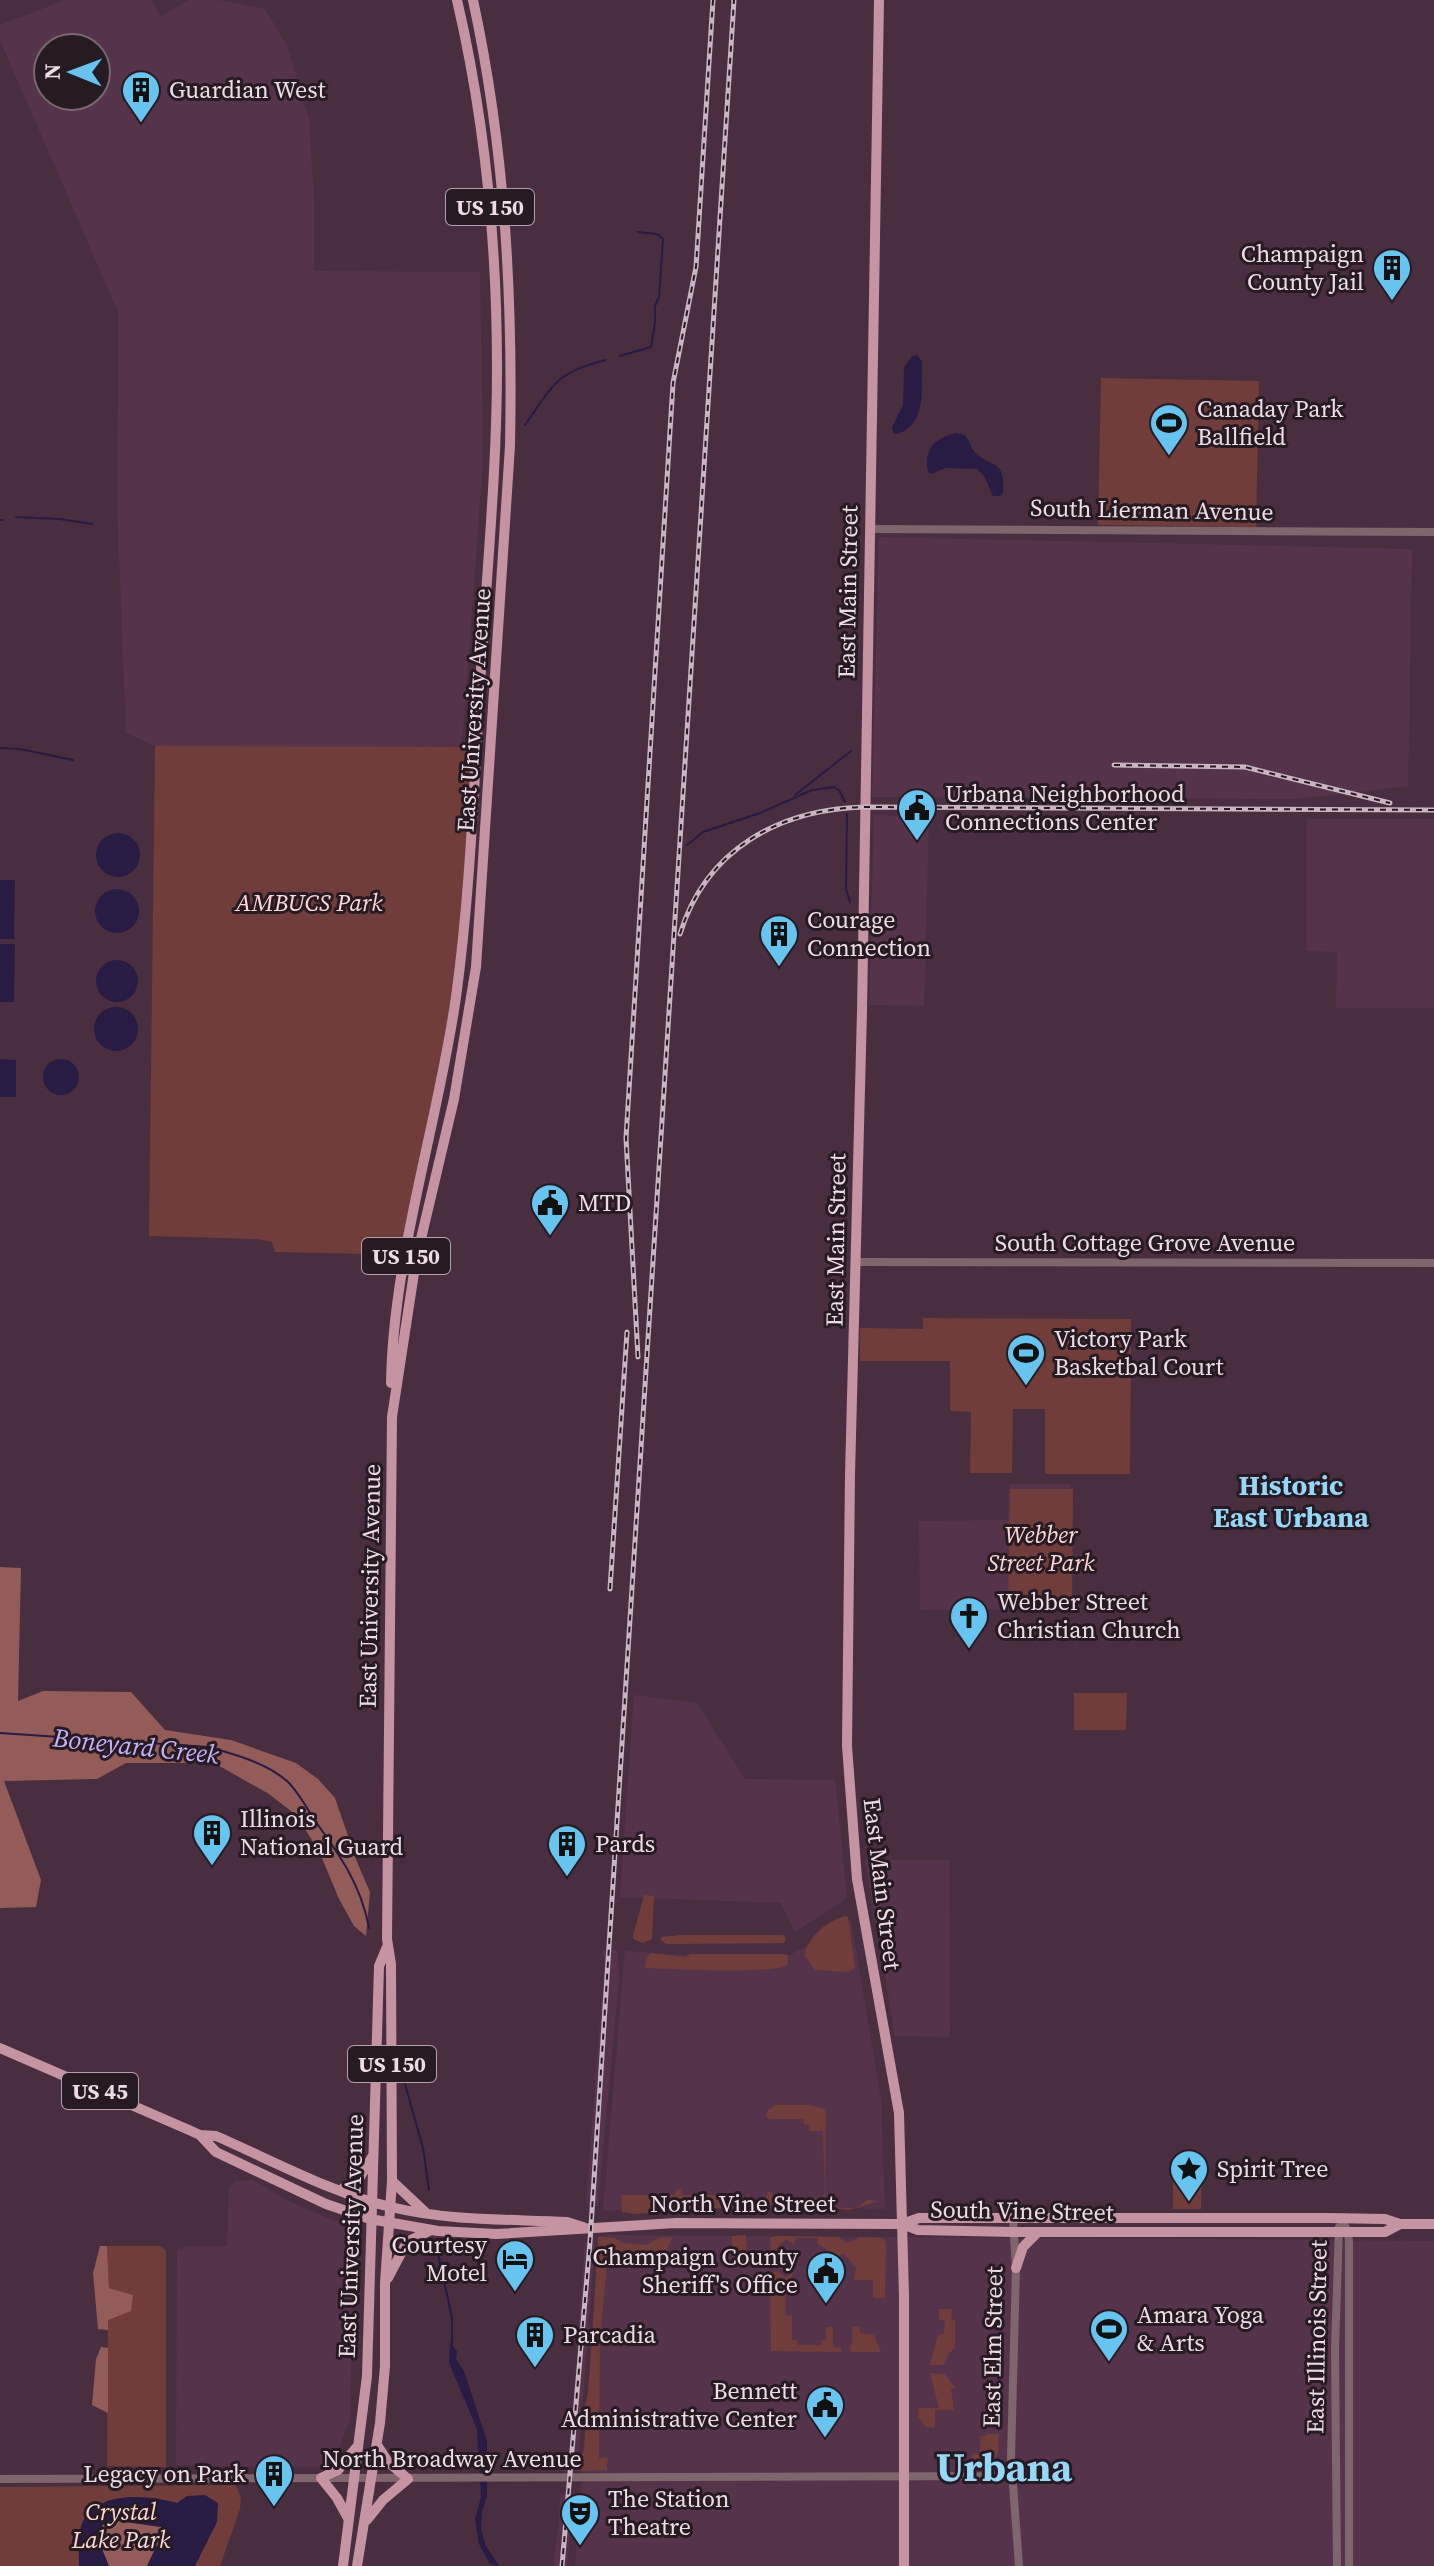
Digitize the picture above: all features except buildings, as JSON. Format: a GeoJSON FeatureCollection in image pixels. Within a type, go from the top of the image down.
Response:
{"type":"FeatureCollection","features":[{"type":"Feature","properties":{"kind":"main road","name":"East University Avenue"},"geometry":{"type":"LineString","coordinates":[[357,2566],[377,2445],[385,2366],[385,2283],[392,2181],[391,1964],[387,1947],[392,1363],[398,1300],[449,1042],[462,946],[495,442],[496,326],[489,203],[475,94],[457,0]]}},
{"type":"Feature","properties":{"kind":"main road","name":"East University Avenue"},"geometry":{"type":"LineString","coordinates":[[392,1417],[416,1260],[454,1099],[476,967],[510,458],[512,359],[507,230],[496,127],[473,0]]}},
{"type":"Feature","properties":{"kind":"main road","name":"East Main Street"},"geometry":{"type":"LineString","coordinates":[[879,0],[862,1011],[850,1475],[848,1775],[857,1879],[898,2099],[904,2566]]}},
{"type":"Feature","properties":{"kind":"main road","name":"East University Avenue"},"geometry":{"type":"LineString","coordinates":[[343,2566],[367,2376],[379,1966],[387,1947]]}},
{"type":"Feature","properties":{"kind":"main road","name":"US 45"},"geometry":{"type":"LineString","coordinates":[[0,2048],[200,2135],[216,2136],[341,2190],[390,2207]]}},
{"type":"Feature","properties":{"kind":"main road","name":"US 45"},"geometry":{"type":"LineString","coordinates":[[200,2135],[216,2152],[326,2204],[370,2219]]}},
{"type":"Feature","properties":{"kind":"main road"},"geometry":{"type":"LineString","coordinates":[[341,2190],[360,2177],[373,2155]]}},
{"type":"Feature","properties":{"kind":"main road"},"geometry":{"type":"LineString","coordinates":[[392,2181],[428,2214]]}},
{"type":"Feature","properties":{"kind":"main road","name":"North Vine Street"},"geometry":{"type":"LineString","coordinates":[[390,2207],[428,2214],[567,2222],[584,2227]]}},
{"type":"Feature","properties":{"kind":"main road","name":"South Vine Street"},"geometry":{"type":"LineString","coordinates":[[902,2224],[919,2218],[1341,2218],[1434,2224]]}},
{"type":"Feature","properties":{"kind":"main road"},"geometry":{"type":"LineString","coordinates":[[1278,2218],[1278,2232]]}},
{"type":"Feature","properties":{"kind":"main road","name":"North Vine Street"},"geometry":{"type":"LineString","coordinates":[[370,2219],[431,2230],[496,2234],[690,2223],[902,2224]]}},
{"type":"Feature","properties":{"kind":"main road"},"geometry":{"type":"LineString","coordinates":[[1193,2219],[1193,2232]]}},
{"type":"Feature","properties":{"kind":"main road","name":"South Vine Street"},"geometry":{"type":"LineString","coordinates":[[902,2224],[918,2230],[1013,2232],[1385,2232],[1400,2224]]}},
{"type":"Feature","properties":{"kind":"main road"},"geometry":{"type":"LineString","coordinates":[[385,2283],[407,2242],[431,2230]]}},
{"type":"Feature","properties":{"kind":"main road"},"geometry":{"type":"LineString","coordinates":[[1016,2268],[1023,2247],[1039,2232]]}},
{"type":"Feature","properties":{"kind":"main road"},"geometry":{"type":"LineString","coordinates":[[348,2518],[321,2478],[338,2470],[359,2443]]}},
{"type":"Feature","properties":{"kind":"main road"},"geometry":{"type":"LineString","coordinates":[[364,2524],[383,2500],[408,2479],[388,2462],[377,2445]]}},
{"type":"Feature","properties":{"kind":"street","name":"South Lierman Avenue"},"geometry":{"type":"LineString","coordinates":[[870,529],[1434,532]]}},
{"type":"Feature","properties":{"kind":"street","name":"South Cottage Grove Avenue"},"geometry":{"type":"LineString","coordinates":[[855,1262],[1434,1263]]}},
{"type":"Feature","properties":{"kind":"street","name":"East Illinois Street"},"geometry":{"type":"LineString","coordinates":[[1341,2218],[1348,2279],[1349,2566]]}},
{"type":"Feature","properties":{"kind":"street","name":"East Elm Street"},"geometry":{"type":"LineString","coordinates":[[1013,2219],[1016,2268],[1011,2457],[1019,2566]]}},
{"type":"Feature","properties":{"kind":"street","name":"East Illinois Street"},"geometry":{"type":"LineString","coordinates":[[1337,2566],[1337,2278],[1343,2232]]}},
{"type":"Feature","properties":{"kind":"street"},"geometry":{"type":"LineString","coordinates":[[1337,2278],[1348,2279]]}},
{"type":"Feature","properties":{"kind":"street","name":"North Broadway Avenue"},"geometry":{"type":"LineString","coordinates":[[0,2479],[479,2480],[1013,2476]]}},
{"type":"Feature","properties":{"kind":"shaded area"},"geometry":{"type":"Polygon","coordinates":[[[65,0],[152,0],[160,17],[189,0],[219,0],[265,9],[287,46],[309,119],[314,271],[480,272],[483,459],[462,747],[155,746],[126,733],[117,501],[119,314],[0,40],[0,25],[65,0]]]}},
{"type":"Feature","properties":{"kind":"shaded area"},"geometry":{"type":"Polygon","coordinates":[[[917,355],[922,361],[921,404],[914,422],[907,429],[893,433],[892,427],[903,405],[904,367],[912,356],[917,355]]]}},
{"type":"Feature","properties":{"kind":"shaded area"},"geometry":{"type":"Polygon","coordinates":[[[956,433],[965,435],[975,452],[999,469],[1003,482],[1000,496],[993,496],[984,476],[977,469],[946,468],[931,474],[928,472],[927,457],[932,446],[956,433]]]}},
{"type":"Feature","properties":{"kind":"shaded area"},"geometry":{"type":"Polygon","coordinates":[[[879,537],[1412,549],[1408,786],[1296,799],[872,797],[879,537]]]}},
{"type":"Feature","properties":{"kind":"shaded area"},"geometry":{"type":"Polygon","coordinates":[[[874,815],[929,817],[924,1006],[869,1005],[874,815]]]}},
{"type":"Feature","properties":{"kind":"shaded area"},"geometry":{"type":"Polygon","coordinates":[[[1307,819],[1434,819],[1434,1008],[1336,1008],[1337,952],[1307,951],[1307,819]]]}},
{"type":"Feature","properties":{"kind":"shaded area"},"geometry":{"type":"Polygon","coordinates":[[[118,833],[134,839],[140,855],[134,871],[118,877],[102,871],[96,855],[102,839],[118,833]]]}},
{"type":"Feature","properties":{"kind":"shaded area"},"geometry":{"type":"Polygon","coordinates":[[[0,880],[15,880],[14,939],[0,939],[0,880]]]}},
{"type":"Feature","properties":{"kind":"shaded area"},"geometry":{"type":"Polygon","coordinates":[[[117,889],[133,895],[139,911],[133,927],[117,933],[101,927],[95,911],[101,895],[117,889]]]}},
{"type":"Feature","properties":{"kind":"shaded area"},"geometry":{"type":"Polygon","coordinates":[[[0,944],[15,944],[14,1002],[0,1002],[0,944]]]}},
{"type":"Feature","properties":{"kind":"shaded area"},"geometry":{"type":"Polygon","coordinates":[[[117,960],[132,966],[138,981],[132,996],[117,1002],[102,996],[96,981],[102,966],[117,960]]]}},
{"type":"Feature","properties":{"kind":"shaded area"},"geometry":{"type":"Polygon","coordinates":[[[116,1007],[131,1014],[138,1029],[131,1044],[116,1051],[101,1044],[94,1029],[101,1014],[116,1007]]]}},
{"type":"Feature","properties":{"kind":"shaded area"},"geometry":{"type":"Polygon","coordinates":[[[0,1059],[16,1060],[16,1097],[0,1097],[0,1059]]]}},
{"type":"Feature","properties":{"kind":"shaded area"},"geometry":{"type":"Polygon","coordinates":[[[61,1059],[74,1064],[79,1077],[74,1090],[61,1095],[48,1090],[43,1077],[48,1064],[61,1059]]]}},
{"type":"Feature","properties":{"kind":"shaded area"},"geometry":{"type":"Polygon","coordinates":[[[1009,1484],[1071,1484],[1072,1609],[920,1610],[919,1521],[1008,1520],[1009,1484]]]}},
{"type":"Feature","properties":{"kind":"shaded area"},"geometry":{"type":"Polygon","coordinates":[[[634,1695],[697,1703],[745,1779],[835,1780],[847,1898],[795,1932],[781,1903],[620,1897],[634,1695]]]}},
{"type":"Feature","properties":{"kind":"shaded area"},"geometry":{"type":"Polygon","coordinates":[[[865,1860],[949,1860],[950,2037],[895,2036],[865,1860]]]}},
{"type":"Feature","properties":{"kind":"shaded area"},"geometry":{"type":"Polygon","coordinates":[[[851,1921],[881,2100],[885,2209],[740,2205],[603,2211],[625,1951],[779,1961],[851,1921]]]}},
{"type":"Feature","properties":{"kind":"shaded area"},"geometry":{"type":"Polygon","coordinates":[[[603,1950],[617,1950],[619,1977],[598,2206],[586,2202],[603,1950]]]}},
{"type":"Feature","properties":{"kind":"shaded area"},"geometry":{"type":"Polygon","coordinates":[[[254,2180],[286,2200],[345,2225],[354,2240],[350,2419],[336,2456],[331,2462],[318,2467],[176,2465],[177,2250],[186,2246],[227,2246],[229,2187],[235,2181],[254,2180]]]}},
{"type":"Feature","properties":{"kind":"shaded area"},"geometry":{"type":"Polygon","coordinates":[[[599,2235],[1434,2241],[1434,2566],[575,2566],[582,2471],[563,2471],[563,2466],[581,2466],[582,2470],[599,2235]]]}},
{"type":"Feature","properties":{"kind":"shaded area"},"geometry":{"type":"Polygon","coordinates":[[[585,2242],[595,2243],[578,2463],[569,2463],[585,2242]]]}},
{"type":"Feature","properties":{"kind":"shaded area"},"geometry":{"type":"Polygon","coordinates":[[[450,2342],[457,2351],[456,2359],[464,2371],[487,2441],[487,2497],[481,2529],[486,2546],[499,2566],[490,2564],[479,2544],[475,2519],[481,2497],[477,2429],[449,2363],[450,2342]]]}},
{"type":"Feature","properties":{"kind":"shaded area"},"geometry":{"type":"Polygon","coordinates":[[[560,2494],[574,2494],[567,2566],[553,2566],[559,2523],[560,2494]]]}},
{"type":"Feature","properties":{"kind":"shaded area"},"geometry":{"type":"Polygon","coordinates":[[[205,2495],[218,2503],[217,2522],[195,2566],[147,2566],[156,2547],[166,2538],[161,2527],[119,2521],[102,2525],[102,2549],[109,2566],[79,2566],[81,2526],[90,2511],[100,2504],[126,2497],[177,2503],[187,2496],[205,2495]]]}},
{"type":"Feature","properties":{"kind":"green space"},"geometry":{"type":"Polygon","coordinates":[[[1101,378],[1259,381],[1256,527],[1098,525],[1101,378]]]}},
{"type":"Feature","properties":{"kind":"green space","name":"AMBUCS Park"},"geometry":{"type":"Polygon","coordinates":[[[155,746],[476,747],[462,946],[405,1259],[369,1254],[275,1252],[272,1242],[258,1239],[149,1236],[155,746]]]}},
{"type":"Feature","properties":{"kind":"green space"},"geometry":{"type":"Polygon","coordinates":[[[923,1318],[1131,1319],[1130,1474],[1045,1474],[1045,1409],[1013,1409],[1012,1473],[970,1473],[971,1412],[950,1411],[950,1361],[860,1361],[860,1328],[923,1329],[923,1318]]]}},
{"type":"Feature","properties":{"kind":"green space","name":"Webber Street Park"},"geometry":{"type":"Polygon","coordinates":[[[1010,1489],[1073,1489],[1072,1609],[1008,1608],[1010,1489]]]}},
{"type":"Feature","properties":{"kind":"green space"},"geometry":{"type":"Polygon","coordinates":[[[0,1567],[21,1568],[18,1701],[43,1691],[131,1692],[165,1730],[231,1740],[296,1763],[318,1779],[335,1798],[370,1892],[366,1936],[354,1926],[319,1851],[296,1815],[269,1794],[214,1763],[126,1763],[97,1779],[4,1781],[41,1880],[36,1907],[0,1908],[0,1567]]]}},
{"type":"Feature","properties":{"kind":"green space"},"geometry":{"type":"Polygon","coordinates":[[[1074,1693],[1127,1693],[1126,1730],[1074,1730],[1074,1693]]]}},
{"type":"Feature","properties":{"kind":"green space"},"geometry":{"type":"Polygon","coordinates":[[[644,1895],[654,1896],[652,1939],[643,1943],[633,1939],[633,1936],[644,1895]]]}},
{"type":"Feature","properties":{"kind":"green space"},"geometry":{"type":"Polygon","coordinates":[[[848,1917],[855,1968],[848,1972],[815,1970],[805,1956],[809,1943],[825,1926],[848,1917]]]}},
{"type":"Feature","properties":{"kind":"green space"},"geometry":{"type":"Polygon","coordinates":[[[783,1935],[786,1938],[784,1943],[666,1944],[661,1940],[661,1937],[783,1935]]]}},
{"type":"Feature","properties":{"kind":"green space"},"geometry":{"type":"Polygon","coordinates":[[[651,1953],[685,1957],[690,1954],[784,1954],[788,1955],[788,1964],[745,1970],[645,1968],[651,1953]]]}},
{"type":"Feature","properties":{"kind":"green space"},"geometry":{"type":"Polygon","coordinates":[[[775,2105],[808,2105],[826,2109],[825,2207],[856,2208],[849,2210],[780,2202],[769,2205],[766,2199],[768,2192],[772,2192],[773,2198],[823,2198],[825,2190],[823,2131],[809,2131],[809,2125],[804,2124],[803,2119],[769,2119],[766,2116],[768,2110],[775,2105]]]}},
{"type":"Feature","properties":{"kind":"green space"},"geometry":{"type":"Polygon","coordinates":[[[1173,2160],[1202,2160],[1201,2209],[1173,2209],[1173,2160]]]}},
{"type":"Feature","properties":{"kind":"green space"},"geometry":{"type":"Polygon","coordinates":[[[681,2189],[682,2195],[736,2195],[741,2198],[748,2198],[748,2191],[750,2199],[747,2207],[741,2208],[636,2214],[622,2212],[621,2195],[675,2195],[676,2190],[681,2189]]]}},
{"type":"Feature","properties":{"kind":"green space"},"geometry":{"type":"Polygon","coordinates":[[[867,2200],[879,2201],[856,2208],[867,2200]]]}},
{"type":"Feature","properties":{"kind":"green space"},"geometry":{"type":"Polygon","coordinates":[[[746,2235],[747,2263],[732,2263],[732,2236],[746,2235]]]}},
{"type":"Feature","properties":{"kind":"green space"},"geometry":{"type":"Polygon","coordinates":[[[598,2237],[646,2245],[659,2238],[672,2237],[667,2251],[608,2251],[600,2339],[599,2458],[608,2458],[607,2465],[604,2465],[607,2470],[581,2471],[579,2459],[584,2450],[584,2410],[588,2394],[598,2237]]]}},
{"type":"Feature","properties":{"kind":"green space"},"geometry":{"type":"Polygon","coordinates":[[[838,2237],[847,2243],[860,2237],[883,2238],[886,2243],[885,2298],[873,2298],[873,2280],[854,2280],[856,2267],[843,2253],[838,2257],[818,2244],[817,2238],[796,2238],[794,2245],[786,2239],[773,2252],[778,2259],[771,2262],[770,2238],[838,2237]]]}},
{"type":"Feature","properties":{"kind":"green space"},"geometry":{"type":"Polygon","coordinates":[[[100,2246],[107,2246],[109,2288],[133,2295],[131,2311],[108,2320],[108,2330],[98,2329],[93,2273],[100,2246]]]}},
{"type":"Feature","properties":{"kind":"green space"},"geometry":{"type":"Polygon","coordinates":[[[107,2246],[159,2246],[166,2250],[166,2467],[107,2466],[108,2320],[133,2295],[109,2288],[107,2246]]]}},
{"type":"Feature","properties":{"kind":"green space"},"geometry":{"type":"Polygon","coordinates":[[[778,2271],[785,2278],[792,2272],[792,2293],[786,2293],[785,2315],[792,2316],[792,2340],[797,2340],[798,2345],[821,2345],[821,2340],[826,2340],[826,2327],[833,2327],[833,2347],[841,2348],[842,2352],[771,2351],[770,2275],[778,2271]]]}},
{"type":"Feature","properties":{"kind":"green space"},"geometry":{"type":"Polygon","coordinates":[[[939,2309],[952,2309],[955,2348],[944,2365],[930,2365],[938,2335],[944,2333],[945,2321],[939,2319],[939,2309]]]}},
{"type":"Feature","properties":{"kind":"green space"},"geometry":{"type":"Polygon","coordinates":[[[852,2327],[859,2327],[860,2333],[874,2335],[881,2352],[851,2352],[852,2327]]]}},
{"type":"Feature","properties":{"kind":"green space"},"geometry":{"type":"Polygon","coordinates":[[[101,2347],[108,2348],[108,2413],[92,2405],[96,2359],[101,2347]]]}},
{"type":"Feature","properties":{"kind":"green space"},"geometry":{"type":"Polygon","coordinates":[[[930,2373],[945,2374],[955,2388],[951,2388],[954,2410],[935,2410],[935,2428],[926,2427],[918,2416],[919,2408],[939,2408],[930,2373]]]}},
{"type":"Feature","properties":{"kind":"green space"},"geometry":{"type":"Polygon","coordinates":[[[999,2434],[998,2454],[993,2460],[972,2462],[972,2453],[980,2453],[980,2437],[999,2434]]]}},
{"type":"Feature","properties":{"kind":"green space","name":"Crystal Lake Park"},"geometry":{"type":"Polygon","coordinates":[[[236,2485],[241,2498],[240,2509],[220,2566],[0,2566],[0,2487],[236,2485]]]}},
{"type":"Feature","properties":{"kind":"green space"},"geometry":{"type":"Polygon","coordinates":[[[119,2521],[161,2527],[166,2538],[156,2547],[147,2566],[109,2566],[102,2549],[102,2525],[119,2521]]]}},
{"type":"Feature","properties":{"kind":"waterway"},"geometry":{"type":"LineString","coordinates":[[620,356],[651,347],[655,306],[659,297],[663,239],[657,234],[638,232]]}},
{"type":"Feature","properties":{"kind":"waterway"},"geometry":{"type":"LineString","coordinates":[[525,425],[557,382],[576,370],[606,360]]}},
{"type":"Feature","properties":{"kind":"waterway"},"geometry":{"type":"LineString","coordinates":[[16,517],[92,524]]}},
{"type":"Feature","properties":{"kind":"waterway"},"geometry":{"type":"LineString","coordinates":[[0,748],[73,760]]}},
{"type":"Feature","properties":{"kind":"waterway"},"geometry":{"type":"LineString","coordinates":[[795,795],[851,751]]}},
{"type":"Feature","properties":{"kind":"waterway"},"geometry":{"type":"LineString","coordinates":[[687,845],[703,832],[760,813],[812,790],[834,787],[845,802]]}},
{"type":"Feature","properties":{"kind":"waterway"},"geometry":{"type":"LineString","coordinates":[[847,814],[846,889],[850,902]]}},
{"type":"Feature","properties":{"kind":"waterway","name":"Boneyard Creek"},"geometry":{"type":"LineString","coordinates":[[0,1733],[208,1747],[260,1764],[280,1775],[295,1790],[340,1857],[361,1897],[369,1928]]}},
{"type":"Feature","properties":{"kind":"waterway","name":"Boneyard Creek"},"geometry":{"type":"LineString","coordinates":[[403,2077],[423,2148],[429,2190]]}},
{"type":"Feature","properties":{"kind":"waterway","name":"Boneyard Creek"},"geometry":{"type":"LineString","coordinates":[[437,2249],[452,2318],[452,2344]]}},
{"type":"Feature","properties":{"kind":"railway"},"geometry":{"type":"LineString","coordinates":[[638,1357],[626,1138],[673,383],[696,267],[713,0]]}},
{"type":"Feature","properties":{"kind":"railway"},"geometry":{"type":"LineString","coordinates":[[562,2566],[590,2242],[734,0]]}},
{"type":"Feature","properties":{"kind":"railway"},"geometry":{"type":"LineString","coordinates":[[1114,765],[1245,767],[1390,803]]}},
{"type":"Feature","properties":{"kind":"railway"},"geometry":{"type":"LineString","coordinates":[[680,934],[692,904],[708,879],[750,839],[804,816],[834,810],[865,807],[1434,810]]}},
{"type":"Feature","properties":{"kind":"railway"},"geometry":{"type":"LineString","coordinates":[[610,1589],[627,1332]]}},
{"type":"Feature","properties":{"kind":"place","name":"Guardian West"},"geometry":{"type":"Point","coordinates":[141,124]}},
{"type":"Feature","properties":{"kind":"place","name":"Champaign County Jail"},"geometry":{"type":"Point","coordinates":[1392,302]}},
{"type":"Feature","properties":{"kind":"place","name":"Canaday Park Ballfield"},"geometry":{"type":"Point","coordinates":[1169,457]}},
{"type":"Feature","properties":{"kind":"place","name":"Urbana Neighborhood Connections Center"},"geometry":{"type":"Point","coordinates":[917,842]}},
{"type":"Feature","properties":{"kind":"place","name":"Courage Connection"},"geometry":{"type":"Point","coordinates":[779,968]}},
{"type":"Feature","properties":{"kind":"place","name":"MTD"},"geometry":{"type":"Point","coordinates":[550,1237]}},
{"type":"Feature","properties":{"kind":"place","name":"Victory Park Basketbal Court"},"geometry":{"type":"Point","coordinates":[1026,1387]}},
{"type":"Feature","properties":{"kind":"place","name":"Webber Street Christian Church"},"geometry":{"type":"Point","coordinates":[969,1650]}},
{"type":"Feature","properties":{"kind":"place","name":"Illinois National Guard"},"geometry":{"type":"Point","coordinates":[212,1867]}},
{"type":"Feature","properties":{"kind":"place","name":"Pards"},"geometry":{"type":"Point","coordinates":[567,1878]}},
{"type":"Feature","properties":{"kind":"place","name":"Spirit Tree"},"geometry":{"type":"Point","coordinates":[1189,2203]}},
{"type":"Feature","properties":{"kind":"place","name":"Courtesy Motel"},"geometry":{"type":"Point","coordinates":[515,2293]}},
{"type":"Feature","properties":{"kind":"place","name":"Champaign County Sheriff's Office"},"geometry":{"type":"Point","coordinates":[826,2305]}},
{"type":"Feature","properties":{"kind":"place","name":"Amara Yoga & Arts"},"geometry":{"type":"Point","coordinates":[1109,2363]}},
{"type":"Feature","properties":{"kind":"place","name":"Parcadia"},"geometry":{"type":"Point","coordinates":[535,2369]}},
{"type":"Feature","properties":{"kind":"place","name":"Bennett Administrative Center"},"geometry":{"type":"Point","coordinates":[825,2439]}},
{"type":"Feature","properties":{"kind":"place","name":"Legacy on Park"},"geometry":{"type":"Point","coordinates":[274,2508]}},
{"type":"Feature","properties":{"kind":"place","name":"The Station Theatre"},"geometry":{"type":"Point","coordinates":[580,2547]}},
{"type":"Feature","properties":{"kind":"district","name":"Historic East Urbana"},"geometry":{"type":"Point","coordinates":[1291,1501]}},
{"type":"Feature","properties":{"kind":"district","name":"Urbana"},"geometry":{"type":"Point","coordinates":[1004,2467]}}]}
